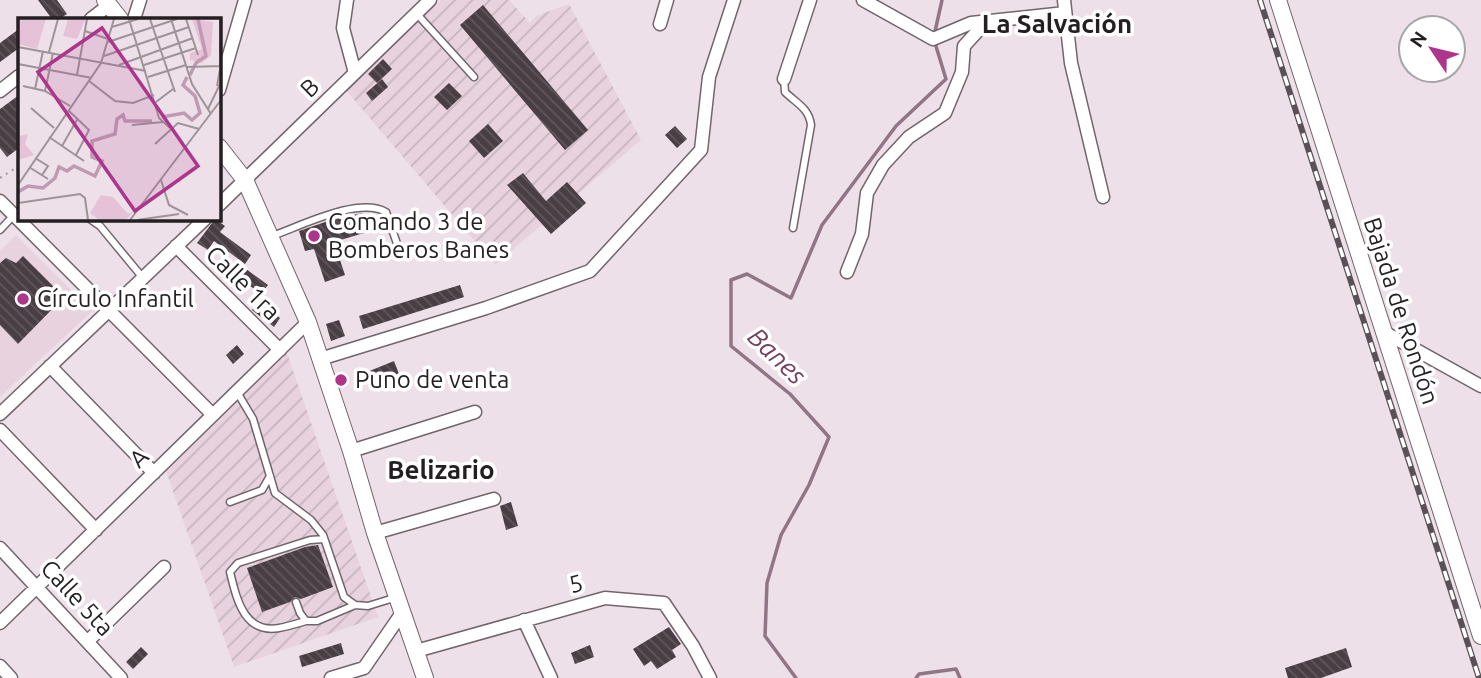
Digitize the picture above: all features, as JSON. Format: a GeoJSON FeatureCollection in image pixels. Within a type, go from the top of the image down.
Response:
{"type":"FeatureCollection","features":[{"type":"Feature","properties":{"kind":"street"},"geometry":{"type":"LineString","coordinates":[[134,18],[140,0]]}},
{"type":"Feature","properties":{"kind":"street"},"geometry":{"type":"LineString","coordinates":[[220,87],[245,0]]}},
{"type":"Feature","properties":{"kind":"street"},"geometry":{"type":"LineString","coordinates":[[347,0],[344,28],[355,73]]}},
{"type":"Feature","properties":{"kind":"street","name":"B"},"geometry":{"type":"LineString","coordinates":[[220,204],[430,0]]}},
{"type":"Feature","properties":{"kind":"street"},"geometry":{"type":"LineString","coordinates":[[660,24],[667,0]]}},
{"type":"Feature","properties":{"kind":"street"},"geometry":{"type":"LineString","coordinates":[[320,359],[486,308],[590,271],[701,150],[709,77],[734,0]]}},
{"type":"Feature","properties":{"kind":"street"},"geometry":{"type":"LineString","coordinates":[[784,79],[810,0]]}},
{"type":"Feature","properties":{"kind":"street"},"geometry":{"type":"LineString","coordinates":[[863,0],[933,39],[971,23],[1065,7],[1071,63],[1103,197]]}},
{"type":"Feature","properties":{"kind":"street","name":"Bajada de Rondón"},"geometry":{"type":"LineString","coordinates":[[1278,0],[1481,636]]}},
{"type":"Feature","properties":{"kind":"street"},"geometry":{"type":"LineString","coordinates":[[92,18],[107,3],[119,18]]}},
{"type":"Feature","properties":{"kind":"street"},"geometry":{"type":"LineString","coordinates":[[847,272],[862,234],[867,193],[883,165],[909,137],[945,113],[962,72],[964,46],[986,22]]}},
{"type":"Feature","properties":{"kind":"street"},"geometry":{"type":"LineString","coordinates":[[0,91],[18,77]]}},
{"type":"Feature","properties":{"kind":"street"},"geometry":{"type":"LineString","coordinates":[[220,148],[245,180],[308,322],[375,533],[425,678]]}},
{"type":"Feature","properties":{"kind":"street"},"geometry":{"type":"LineString","coordinates":[[0,201],[18,219]]}},
{"type":"Feature","properties":{"kind":"street"},"geometry":{"type":"LineString","coordinates":[[19,220],[213,415]]}},
{"type":"Feature","properties":{"kind":"street"},"geometry":{"type":"LineString","coordinates":[[0,414],[204,220]]}},
{"type":"Feature","properties":{"kind":"street","name":"Calle 1ra"},"geometry":{"type":"LineString","coordinates":[[176,246],[280,350]]}},
{"type":"Feature","properties":{"kind":"street","name":"A"},"geometry":{"type":"LineString","coordinates":[[0,623],[308,322]]}},
{"type":"Feature","properties":{"kind":"street"},"geometry":{"type":"LineString","coordinates":[[1384,332],[1481,386]]}},
{"type":"Feature","properties":{"kind":"street"},"geometry":{"type":"LineString","coordinates":[[50,366],[154,473]]}},
{"type":"Feature","properties":{"kind":"street"},"geometry":{"type":"LineString","coordinates":[[351,451],[475,412]]}},
{"type":"Feature","properties":{"kind":"street"},"geometry":{"type":"LineString","coordinates":[[0,430],[96,530]]}},
{"type":"Feature","properties":{"kind":"street"},"geometry":{"type":"LineString","coordinates":[[375,533],[494,499]]}},
{"type":"Feature","properties":{"kind":"street","name":"Calle 5ta"},"geometry":{"type":"LineString","coordinates":[[0,548],[121,678]]}},
{"type":"Feature","properties":{"kind":"street"},"geometry":{"type":"LineString","coordinates":[[88,641],[164,567]]}},
{"type":"Feature","properties":{"kind":"street","name":"5"},"geometry":{"type":"LineString","coordinates":[[416,651],[605,598],[664,603],[693,646],[710,678]]}},
{"type":"Feature","properties":{"kind":"street"},"geometry":{"type":"LineString","coordinates":[[331,678],[364,668],[400,605]]}},
{"type":"Feature","properties":{"kind":"street"},"geometry":{"type":"LineString","coordinates":[[524,620],[551,678]]}},
{"type":"Feature","properties":{"kind":"street"},"geometry":{"type":"LineString","coordinates":[[0,666],[10,678]]}},
{"type":"Feature","properties":{"kind":"lane"},"geometry":{"type":"LineString","coordinates":[[416,13],[474,76]]}},
{"type":"Feature","properties":{"kind":"lane"},"geometry":{"type":"LineString","coordinates":[[784,79],[785,92],[804,107],[810,116],[811,125],[793,228]]}},
{"type":"Feature","properties":{"kind":"lane"},"geometry":{"type":"LineString","coordinates":[[270,236],[356,207],[372,206],[386,212],[401,256]]}},
{"type":"Feature","properties":{"kind":"lane"},"geometry":{"type":"LineString","coordinates":[[0,230],[14,215]]}},
{"type":"Feature","properties":{"kind":"lane"},"geometry":{"type":"LineString","coordinates":[[91,220],[100,226],[143,278]]}},
{"type":"Feature","properties":{"kind":"lane"},"geometry":{"type":"LineString","coordinates":[[237,392],[253,419],[275,493],[311,520],[324,539],[344,597],[355,605]]}},
{"type":"Feature","properties":{"kind":"lane"},"geometry":{"type":"LineString","coordinates":[[230,502],[262,490],[270,476]]}},
{"type":"Feature","properties":{"kind":"lane"},"geometry":{"type":"LineString","coordinates":[[324,539],[310,540],[238,563],[230,572],[241,610],[249,620],[258,625],[276,627],[317,621],[355,605],[400,605]]}},
{"type":"Feature","properties":{"kind":"lane"},"geometry":{"type":"LineString","coordinates":[[296,602],[306,621]]}},
{"type":"Feature","properties":{"kind":"path"},"geometry":{"type":"LineString","coordinates":[[0,178],[18,167]]}},
{"type":"Feature","properties":{"kind":"shaded area"},"geometry":{"type":"Polygon","coordinates":[[[441,0],[509,0],[530,23],[536,16],[569,4],[641,140],[495,265],[345,89],[441,0]]]}},
{"type":"Feature","properties":{"kind":"shaded area"},"geometry":{"type":"Polygon","coordinates":[[[16,235],[92,311],[0,397],[0,251],[16,235]]]}},
{"type":"Feature","properties":{"kind":"shaded area"},"geometry":{"type":"Polygon","coordinates":[[[287,353],[378,617],[234,667],[165,468],[287,353]]]}},
{"type":"Feature","properties":{"kind":"building"},"geometry":{"type":"Polygon","coordinates":[[[38,0],[57,0],[67,14],[61,18],[51,18],[38,0]]]}},
{"type":"Feature","properties":{"kind":"building"},"geometry":{"type":"Polygon","coordinates":[[[483,5],[588,130],[565,150],[460,25],[483,5]]]}},
{"type":"Feature","properties":{"kind":"building"},"geometry":{"type":"Polygon","coordinates":[[[18,30],[18,49],[0,62],[0,43],[18,30]]]}},
{"type":"Feature","properties":{"kind":"building"},"geometry":{"type":"Polygon","coordinates":[[[383,59],[392,69],[377,83],[368,74],[383,59]]]}},
{"type":"Feature","properties":{"kind":"building"},"geometry":{"type":"Polygon","coordinates":[[[382,79],[388,87],[372,101],[366,93],[382,79]]]}},
{"type":"Feature","properties":{"kind":"building"},"geometry":{"type":"Polygon","coordinates":[[[449,83],[462,96],[447,110],[434,97],[449,83]]]}},
{"type":"Feature","properties":{"kind":"building"},"geometry":{"type":"Polygon","coordinates":[[[18,96],[18,149],[7,157],[0,148],[0,109],[18,96]]]}},
{"type":"Feature","properties":{"kind":"building"},"geometry":{"type":"Polygon","coordinates":[[[488,124],[503,141],[484,158],[469,141],[488,124]]]}},
{"type":"Feature","properties":{"kind":"building"},"geometry":{"type":"Polygon","coordinates":[[[675,126],[687,139],[677,148],[665,135],[675,126]]]}},
{"type":"Feature","properties":{"kind":"building"},"geometry":{"type":"Polygon","coordinates":[[[523,173],[546,201],[567,182],[586,203],[551,234],[507,185],[523,173]]]}},
{"type":"Feature","properties":{"kind":"building"},"geometry":{"type":"Polygon","coordinates":[[[362,213],[367,232],[334,242],[345,275],[325,282],[314,249],[305,251],[299,231],[362,213]]]}},
{"type":"Feature","properties":{"kind":"building"},"geometry":{"type":"Polygon","coordinates":[[[216,220],[225,226],[220,232],[251,255],[245,264],[214,241],[208,250],[197,243],[216,220]]]}},
{"type":"Feature","properties":{"kind":"building"},"geometry":{"type":"Polygon","coordinates":[[[23,256],[64,297],[18,344],[0,325],[0,263],[6,258],[16,263],[23,256]]]}},
{"type":"Feature","properties":{"kind":"building"},"geometry":{"type":"Polygon","coordinates":[[[246,269],[268,285],[261,294],[239,278],[246,269]]]}},
{"type":"Feature","properties":{"kind":"building"},"geometry":{"type":"Polygon","coordinates":[[[460,285],[464,297],[363,329],[359,316],[460,285]]]}},
{"type":"Feature","properties":{"kind":"building"},"geometry":{"type":"Polygon","coordinates":[[[258,302],[280,318],[274,327],[252,310],[258,302]]]}},
{"type":"Feature","properties":{"kind":"building"},"geometry":{"type":"Polygon","coordinates":[[[339,320],[345,336],[331,341],[326,324],[339,320]]]}},
{"type":"Feature","properties":{"kind":"building"},"geometry":{"type":"Polygon","coordinates":[[[237,345],[244,354],[233,364],[226,355],[237,345]]]}},
{"type":"Feature","properties":{"kind":"building"},"geometry":{"type":"Polygon","coordinates":[[[394,361],[399,374],[372,385],[367,372],[394,361]]]}},
{"type":"Feature","properties":{"kind":"building"},"geometry":{"type":"Polygon","coordinates":[[[511,502],[518,526],[506,530],[500,506],[511,502]]]}},
{"type":"Feature","properties":{"kind":"building"},"geometry":{"type":"Polygon","coordinates":[[[318,545],[333,587],[301,599],[295,597],[290,602],[262,612],[247,568],[305,547],[318,545]]]}},
{"type":"Feature","properties":{"kind":"building"},"geometry":{"type":"Polygon","coordinates":[[[669,627],[681,644],[672,650],[676,657],[657,669],[651,661],[644,666],[633,649],[669,627]]]}},
{"type":"Feature","properties":{"kind":"building"},"geometry":{"type":"Polygon","coordinates":[[[341,643],[344,654],[302,667],[299,656],[341,643]]]}},
{"type":"Feature","properties":{"kind":"building"},"geometry":{"type":"Polygon","coordinates":[[[590,645],[594,657],[575,664],[571,653],[590,645]]]}},
{"type":"Feature","properties":{"kind":"building"},"geometry":{"type":"Polygon","coordinates":[[[141,647],[148,654],[133,669],[126,662],[141,647]]]}},
{"type":"Feature","properties":{"kind":"building"},"geometry":{"type":"Polygon","coordinates":[[[1346,648],[1352,667],[1321,678],[1288,678],[1285,668],[1346,648]]]}},
{"type":"Feature","properties":{"kind":"waterway","name":"Banes"},"geometry":{"type":"LineString","coordinates":[[934,36],[942,0]]}},
{"type":"Feature","properties":{"kind":"waterway","name":"Banes"},"geometry":{"type":"LineString","coordinates":[[796,678],[765,636],[767,583],[781,535],[809,485],[829,437],[790,394],[731,346],[731,280],[747,274],[791,298],[822,225],[896,126],[946,79],[935,43]]}},
{"type":"Feature","properties":{"kind":"waterway","name":"Banes"},"geometry":{"type":"LineString","coordinates":[[916,678],[919,674],[956,669],[960,678]]}},
{"type":"Feature","properties":{"kind":"railway"},"geometry":{"type":"LineString","coordinates":[[1260,0],[1479,678]]}},
{"type":"Feature","properties":{"kind":"place","name":"Comando 3 de Bomberos Banes"},"geometry":{"type":"Point","coordinates":[314,236]}},
{"type":"Feature","properties":{"kind":"place","name":"Círculo Infantil"},"geometry":{"type":"Point","coordinates":[23,299]}},
{"type":"Feature","properties":{"kind":"place","name":"Puno de venta"},"geometry":{"type":"Point","coordinates":[341,380]}},
{"type":"Feature","properties":{"kind":"district","name":"La Salvación"},"geometry":{"type":"Point","coordinates":[1057,24]}},
{"type":"Feature","properties":{"kind":"district","name":"Belizario"},"geometry":{"type":"Point","coordinates":[441,470]}}]}
